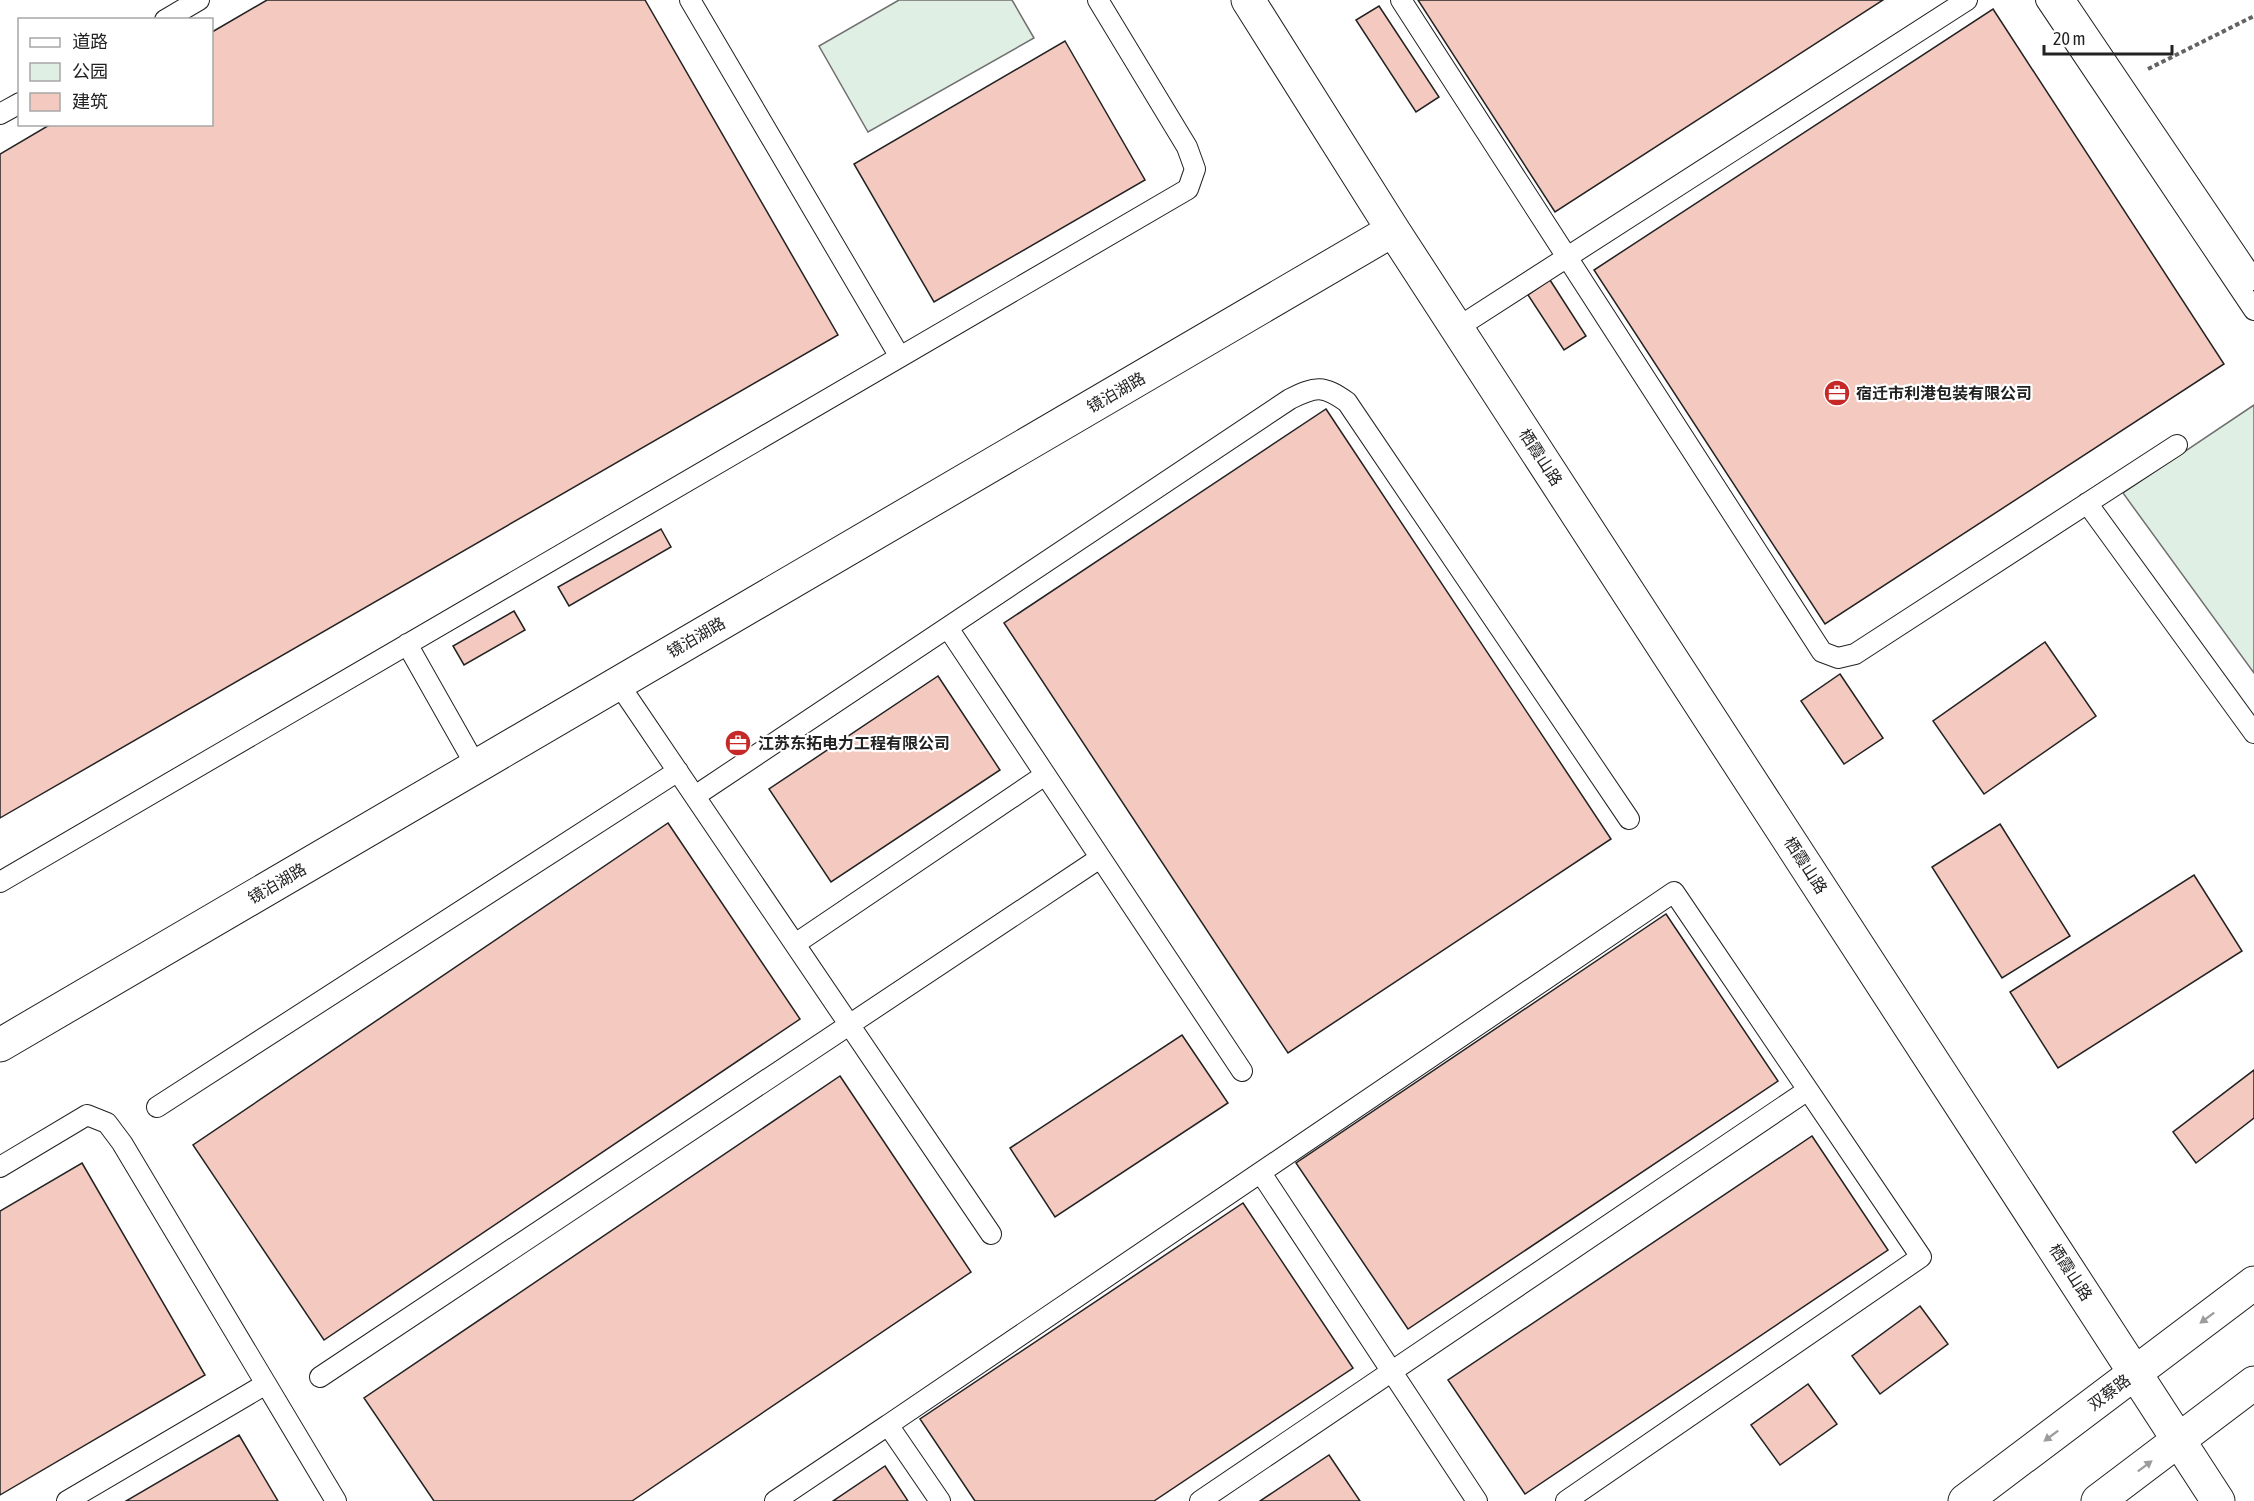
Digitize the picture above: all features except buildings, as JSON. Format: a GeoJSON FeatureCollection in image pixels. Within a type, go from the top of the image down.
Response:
{"type":"FeatureCollection","features":[{"type":"Feature","properties":{"kind":"street","name":"栖霞山路"},"geometry":{"type":"LineString","coordinates":[[1248,0],[1393,230],[2218,1501]]}},
{"type":"Feature","properties":{"kind":"street","name":"镜泊湖路"},"geometry":{"type":"LineString","coordinates":[[0,1045],[1393,230]]}},
{"type":"Feature","properties":{"kind":"street","name":"双蔡路"},"geometry":{"type":"LineString","coordinates":[[1965,1501],[2254,1283]]}},
{"type":"Feature","properties":{"kind":"street"},"geometry":{"type":"LineString","coordinates":[[2098,1501],[2254,1383]]}},
{"type":"Feature","properties":{"kind":"lane"},"geometry":{"type":"LineString","coordinates":[[168,18],[200,0]]}},
{"type":"Feature","properties":{"kind":"lane"},"geometry":{"type":"LineString","coordinates":[[690,0],[900,357]]}},
{"type":"Feature","properties":{"kind":"lane"},"geometry":{"type":"LineString","coordinates":[[0,882],[1188,189],[1195,170],[1187,147],[1098,0]]}},
{"type":"Feature","properties":{"kind":"lane"},"geometry":{"type":"LineString","coordinates":[[1401,0],[1822,652],[1838,658],[1855,654],[2177,445]]}},
{"type":"Feature","properties":{"kind":"lane"},"geometry":{"type":"LineString","coordinates":[[1457,328],[1967,0]]}},
{"type":"Feature","properties":{"kind":"lane"},"geometry":{"type":"LineString","coordinates":[[2046,0],[2254,310]]}},
{"type":"Feature","properties":{"kind":"lane"},"geometry":{"type":"LineString","coordinates":[[2065,0],[2254,280]]}},
{"type":"Feature","properties":{"kind":"lane"},"geometry":{"type":"LineString","coordinates":[[0,114],[18,104]]}},
{"type":"Feature","properties":{"kind":"lane"},"geometry":{"type":"LineString","coordinates":[[695,796],[1290,399],[1310,389],[1332,391],[1347,402],[1359,418],[1629,819]]}},
{"type":"Feature","properties":{"kind":"lane"},"geometry":{"type":"LineString","coordinates":[[2088,503],[2254,733]]}},
{"type":"Feature","properties":{"kind":"lane"},"geometry":{"type":"LineString","coordinates":[[948,628],[1242,1071]]}},
{"type":"Feature","properties":{"kind":"lane"},"geometry":{"type":"LineString","coordinates":[[407,644],[476,766]]}},
{"type":"Feature","properties":{"kind":"lane"},"geometry":{"type":"LineString","coordinates":[[618,683],[991,1234]]}},
{"type":"Feature","properties":{"kind":"lane"},"geometry":{"type":"LineString","coordinates":[[157,1107],[678,771]]}},
{"type":"Feature","properties":{"kind":"lane"},"geometry":{"type":"LineString","coordinates":[[795,944],[1045,776]]}},
{"type":"Feature","properties":{"kind":"lane"},"geometry":{"type":"LineString","coordinates":[[320,1377],[1100,858]]}},
{"type":"Feature","properties":{"kind":"lane"},"geometry":{"type":"LineString","coordinates":[[775,1501],[1674,892],[1921,1257],[1566,1501]]}},
{"type":"Feature","properties":{"kind":"lane"},"geometry":{"type":"LineString","coordinates":[[1200,1501],[1808,1090]]}},
{"type":"Feature","properties":{"kind":"lane"},"geometry":{"type":"LineString","coordinates":[[0,1167],[87,1115],[107,1123],[122,1143],[336,1501]]}},
{"type":"Feature","properties":{"kind":"lane"},"geometry":{"type":"LineString","coordinates":[[1261,1173],[1477,1501]]}},
{"type":"Feature","properties":{"kind":"lane"},"geometry":{"type":"LineString","coordinates":[[67,1501],[266,1384]]}},
{"type":"Feature","properties":{"kind":"lane"},"geometry":{"type":"LineString","coordinates":[[888,1425],[939,1501]]}},
{"type":"Feature","properties":{"kind":"path"},"geometry":{"type":"LineString","coordinates":[[2121,83],[2254,16]]}},
{"type":"Feature","properties":{"kind":"green space"},"geometry":{"type":"Polygon","coordinates":[[[899,0],[1012,0],[1034,38],[868,132],[819,46],[899,0]]]}},
{"type":"Feature","properties":{"kind":"green space"},"geometry":{"type":"Polygon","coordinates":[[[2254,405],[2254,673],[2123,493],[2254,405]]]}},
{"type":"Feature","properties":{"kind":"place","name":"宿迁市利港包装有限公司"},"geometry":{"type":"Point","coordinates":[1837,393]}},
{"type":"Feature","properties":{"kind":"place","name":"江苏东拓电力工程有限公司"},"geometry":{"type":"Point","coordinates":[738,743]}}]}
